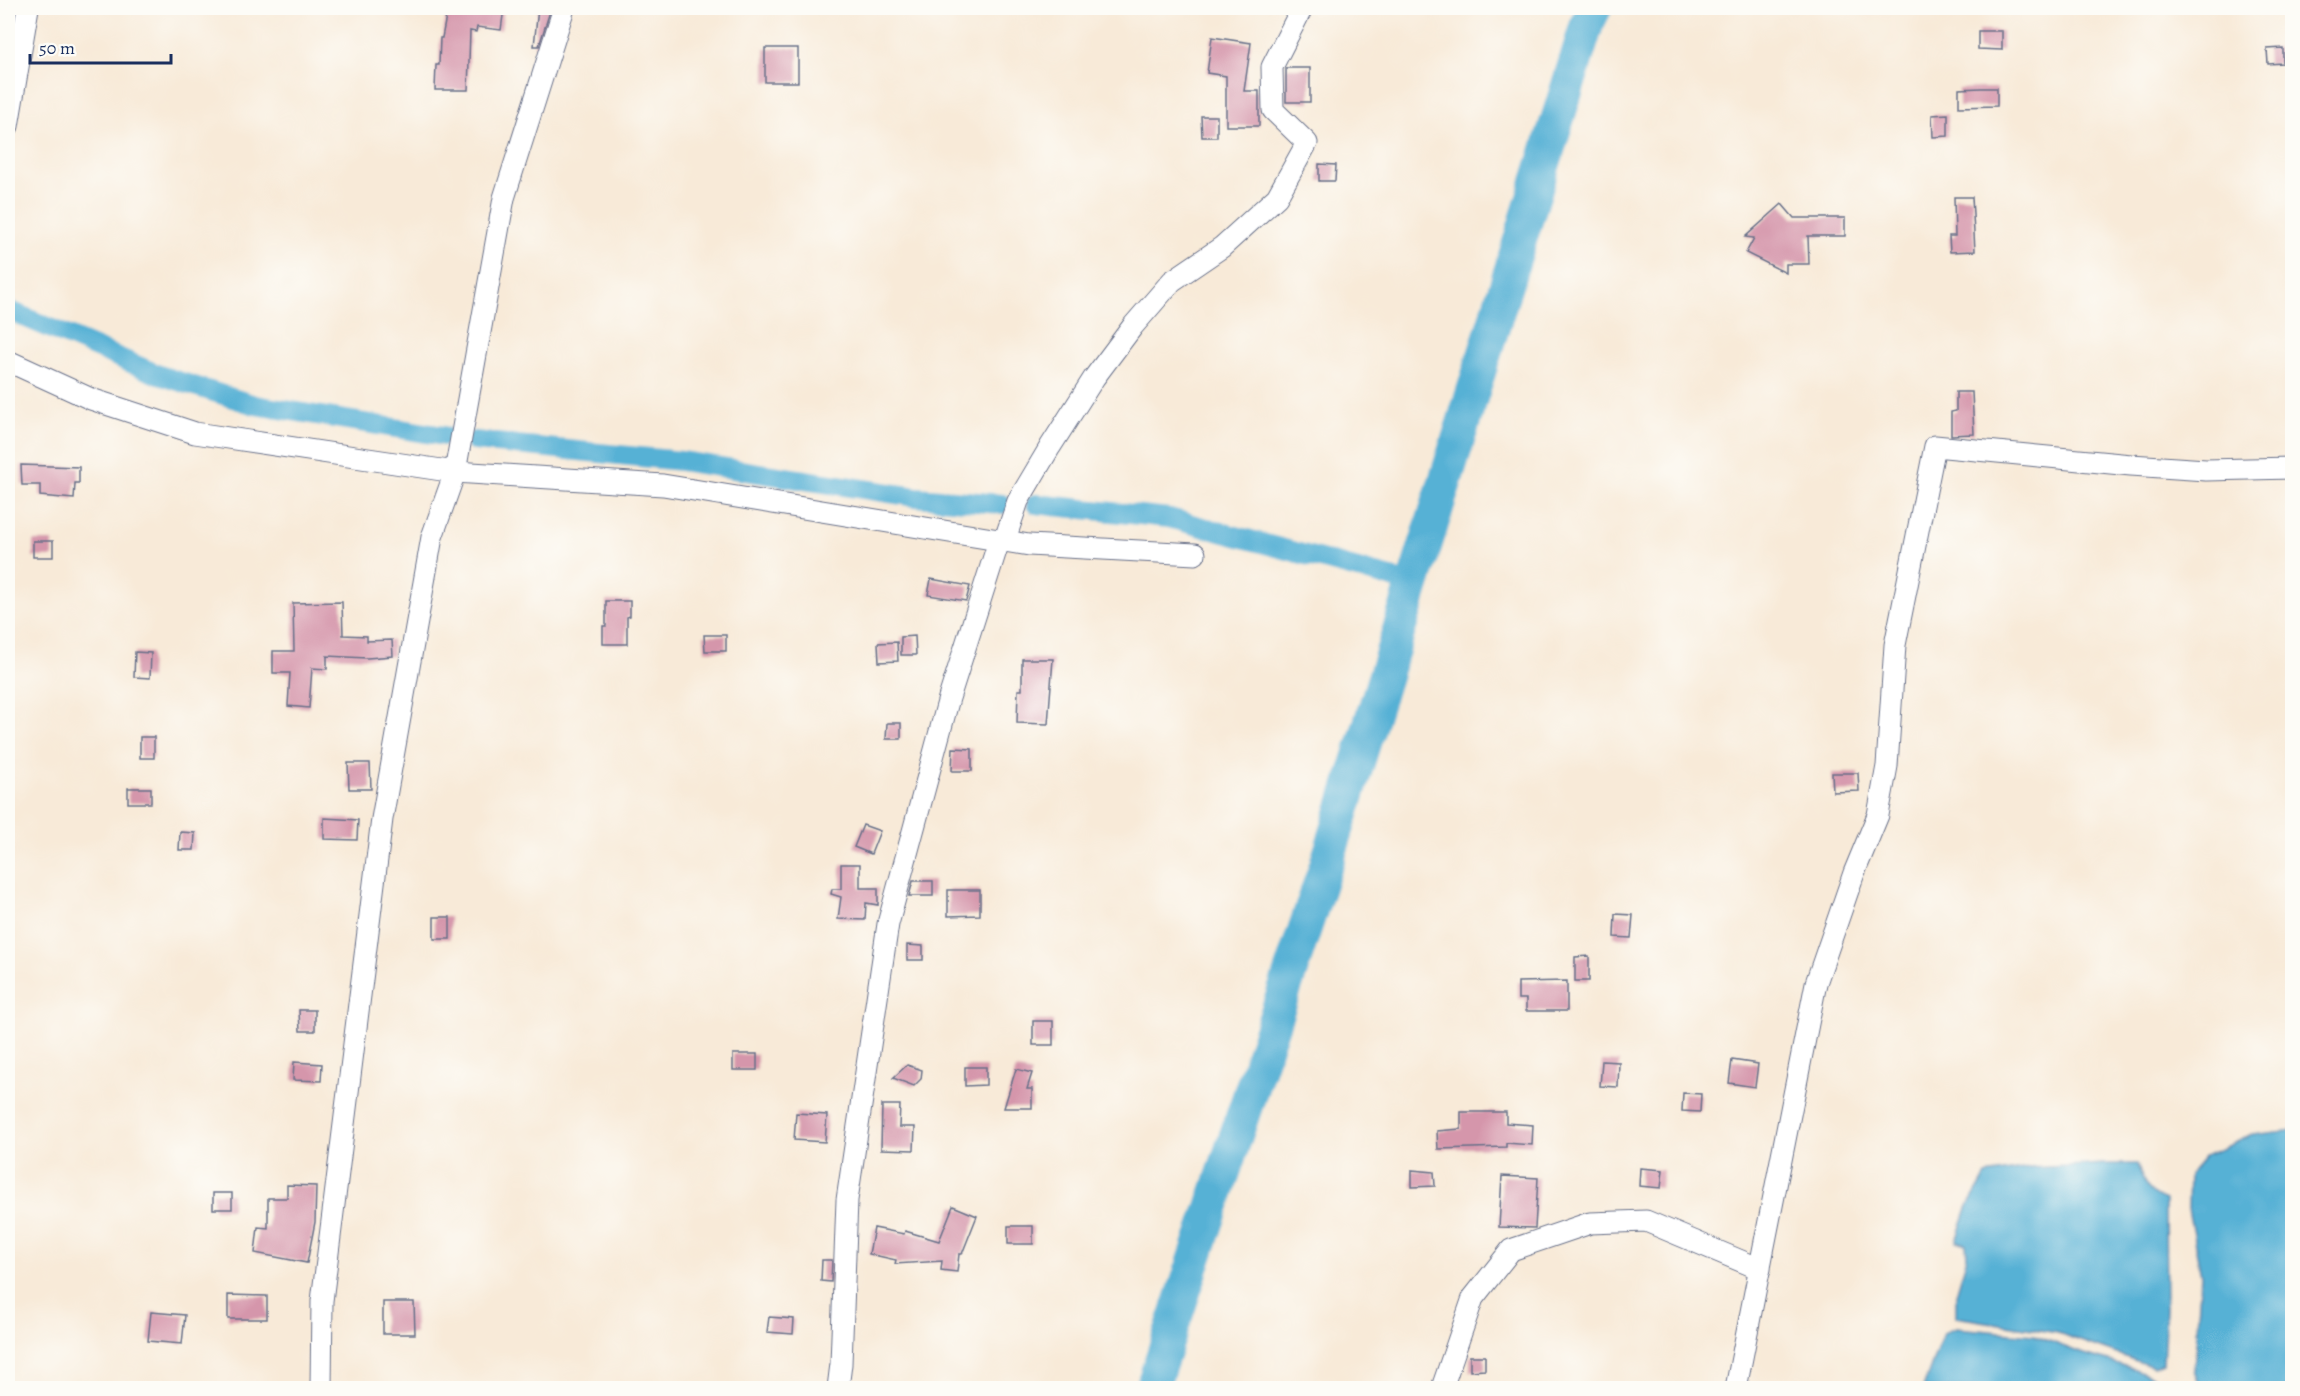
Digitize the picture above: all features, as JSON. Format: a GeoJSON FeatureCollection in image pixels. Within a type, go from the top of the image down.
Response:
{"type":"FeatureCollection","features":[{"type":"Feature","properties":{"kind":"street"},"geometry":{"type":"LineString","coordinates":[[8,126],[28,8]]}},
{"type":"Feature","properties":{"kind":"street"},"geometry":{"type":"LineString","coordinates":[[321,1389],[322,1301],[382,819],[432,537],[454,472],[504,198],[564,8]]}},
{"type":"Feature","properties":{"kind":"street"},"geometry":{"type":"LineString","coordinates":[[838,1389],[841,1364],[847,1200],[888,924],[949,698],[1002,541],[1018,501],[1094,378],[1133,326],[1173,281],[1222,247],[1278,197],[1307,143],[1272,110],[1272,68],[1302,8]]}},
{"type":"Feature","properties":{"kind":"street"},"geometry":{"type":"LineString","coordinates":[[8,361],[91,399],[195,433],[454,472],[663,485],[1029,545],[1195,554]]}},
{"type":"Feature","properties":{"kind":"street"},"geometry":{"type":"LineString","coordinates":[[1736,1389],[1816,983],[1854,873],[1878,815],[1887,766],[1895,645],[1935,446],[2206,470],[2292,468]]}},
{"type":"Feature","properties":{"kind":"street"},"geometry":{"type":"LineString","coordinates":[[1443,1389],[1473,1298],[1511,1250],[1590,1223],[1646,1221],[1760,1269]]}},
{"type":"Feature","properties":{"kind":"water"},"geometry":{"type":"Polygon","coordinates":[[[2292,1130],[2292,1388],[2201,1388],[2194,1370],[2201,1275],[2188,1209],[2189,1175],[2205,1156],[2252,1135],[2292,1130]]]}},
{"type":"Feature","properties":{"kind":"water"},"geometry":{"type":"Polygon","coordinates":[[[2137,1164],[2147,1186],[2154,1194],[2165,1200],[2166,1310],[2163,1363],[2153,1367],[2058,1333],[1956,1317],[1956,1294],[1967,1257],[1966,1244],[1956,1241],[1967,1208],[1986,1175],[2029,1168],[2137,1164]]]}},
{"type":"Feature","properties":{"kind":"water"},"geometry":{"type":"Polygon","coordinates":[[[1956,1328],[2034,1335],[2160,1379],[2163,1388],[1923,1388],[1943,1333],[1956,1328]]]}},
{"type":"Feature","properties":{"kind":"building"},"geometry":{"type":"Polygon","coordinates":[[[451,8],[504,8],[501,30],[477,27],[476,32],[470,31],[468,90],[435,90],[440,38],[442,38],[447,11],[451,11],[451,8]]]}},
{"type":"Feature","properties":{"kind":"building"},"geometry":{"type":"Polygon","coordinates":[[[538,8],[551,8],[539,46],[534,46],[538,8]]]}},
{"type":"Feature","properties":{"kind":"building"},"geometry":{"type":"Polygon","coordinates":[[[1978,31],[2002,31],[2002,50],[1978,49],[1978,31]]]}},
{"type":"Feature","properties":{"kind":"building"},"geometry":{"type":"Polygon","coordinates":[[[1212,37],[1251,43],[1244,91],[1259,91],[1259,126],[1226,126],[1226,76],[1207,73],[1212,37]]]}},
{"type":"Feature","properties":{"kind":"building"},"geometry":{"type":"Polygon","coordinates":[[[765,48],[798,48],[798,82],[765,82],[765,48]]]}},
{"type":"Feature","properties":{"kind":"building"},"geometry":{"type":"Polygon","coordinates":[[[2283,48],[2283,63],[2268,64],[2267,49],[2283,48]]]}},
{"type":"Feature","properties":{"kind":"building"},"geometry":{"type":"Polygon","coordinates":[[[1286,68],[1310,68],[1310,102],[1286,102],[1286,68]]]}},
{"type":"Feature","properties":{"kind":"building"},"geometry":{"type":"Polygon","coordinates":[[[1997,88],[1997,106],[1959,107],[1959,89],[1997,88]]]}},
{"type":"Feature","properties":{"kind":"building"},"geometry":{"type":"Polygon","coordinates":[[[1948,114],[1948,136],[1933,137],[1932,115],[1948,114]]]}},
{"type":"Feature","properties":{"kind":"building"},"geometry":{"type":"Polygon","coordinates":[[[1201,116],[1217,116],[1217,137],[1202,137],[1201,116]]]}},
{"type":"Feature","properties":{"kind":"building"},"geometry":{"type":"Polygon","coordinates":[[[1319,164],[1336,165],[1335,181],[1319,181],[1319,164]]]}},
{"type":"Feature","properties":{"kind":"building"},"geometry":{"type":"Polygon","coordinates":[[[1954,197],[1972,197],[1975,251],[1950,252],[1949,236],[1955,236],[1954,197]]]}},
{"type":"Feature","properties":{"kind":"building"},"geometry":{"type":"Polygon","coordinates":[[[1782,204],[1794,218],[1845,218],[1845,236],[1808,236],[1809,264],[1786,264],[1786,273],[1746,253],[1754,238],[1745,237],[1782,204]]]}},
{"type":"Feature","properties":{"kind":"building"},"geometry":{"type":"Polygon","coordinates":[[[1956,392],[1972,392],[1974,434],[1951,435],[1951,412],[1956,411],[1956,392]]]}},
{"type":"Feature","properties":{"kind":"building"},"geometry":{"type":"Polygon","coordinates":[[[21,465],[79,467],[79,483],[75,483],[74,499],[40,496],[40,485],[22,485],[21,465]]]}},
{"type":"Feature","properties":{"kind":"building"},"geometry":{"type":"Polygon","coordinates":[[[33,541],[53,541],[53,557],[33,557],[33,541]]]}},
{"type":"Feature","properties":{"kind":"building"},"geometry":{"type":"Polygon","coordinates":[[[931,579],[970,586],[966,601],[928,595],[931,579]]]}},
{"type":"Feature","properties":{"kind":"building"},"geometry":{"type":"Polygon","coordinates":[[[606,601],[630,601],[630,616],[627,617],[627,644],[603,644],[606,601]]]}},
{"type":"Feature","properties":{"kind":"building"},"geometry":{"type":"Polygon","coordinates":[[[342,602],[343,635],[367,636],[367,641],[392,640],[393,656],[367,658],[327,656],[327,669],[312,668],[309,708],[288,706],[290,673],[273,673],[273,651],[294,651],[293,603],[342,602]]]}},
{"type":"Feature","properties":{"kind":"building"},"geometry":{"type":"Polygon","coordinates":[[[704,635],[726,635],[726,651],[705,651],[704,635]]]}},
{"type":"Feature","properties":{"kind":"building"},"geometry":{"type":"Polygon","coordinates":[[[915,636],[916,655],[901,655],[901,637],[915,636]]]}},
{"type":"Feature","properties":{"kind":"building"},"geometry":{"type":"Polygon","coordinates":[[[897,642],[898,661],[879,662],[878,643],[897,642]]]}},
{"type":"Feature","properties":{"kind":"building"},"geometry":{"type":"Polygon","coordinates":[[[135,652],[151,653],[150,678],[134,677],[135,652]]]}},
{"type":"Feature","properties":{"kind":"building"},"geometry":{"type":"Polygon","coordinates":[[[1022,659],[1053,659],[1048,724],[1017,723],[1018,690],[1022,690],[1022,659]]]}},
{"type":"Feature","properties":{"kind":"building"},"geometry":{"type":"Polygon","coordinates":[[[887,723],[901,723],[901,739],[886,739],[887,723]]]}},
{"type":"Feature","properties":{"kind":"building"},"geometry":{"type":"Polygon","coordinates":[[[140,737],[154,737],[154,758],[140,758],[140,737]]]}},
{"type":"Feature","properties":{"kind":"building"},"geometry":{"type":"Polygon","coordinates":[[[953,748],[972,749],[972,771],[952,771],[953,748]]]}},
{"type":"Feature","properties":{"kind":"building"},"geometry":{"type":"Polygon","coordinates":[[[348,763],[370,763],[371,789],[349,789],[348,763]]]}},
{"type":"Feature","properties":{"kind":"building"},"geometry":{"type":"Polygon","coordinates":[[[1832,773],[1858,773],[1859,791],[1833,792],[1832,773]]]}},
{"type":"Feature","properties":{"kind":"building"},"geometry":{"type":"Polygon","coordinates":[[[128,788],[151,788],[151,803],[128,803],[128,788]]]}},
{"type":"Feature","properties":{"kind":"building"},"geometry":{"type":"Polygon","coordinates":[[[324,818],[358,820],[357,840],[324,839],[324,818]]]}},
{"type":"Feature","properties":{"kind":"building"},"geometry":{"type":"Polygon","coordinates":[[[863,825],[880,831],[871,854],[854,847],[863,825]]]}},
{"type":"Feature","properties":{"kind":"building"},"geometry":{"type":"Polygon","coordinates":[[[180,832],[195,833],[194,850],[179,850],[180,832]]]}},
{"type":"Feature","properties":{"kind":"building"},"geometry":{"type":"Polygon","coordinates":[[[841,864],[860,864],[860,888],[878,888],[878,905],[866,903],[865,920],[838,919],[841,897],[831,894],[832,889],[841,889],[841,864]]]}},
{"type":"Feature","properties":{"kind":"building"},"geometry":{"type":"Polygon","coordinates":[[[913,881],[933,881],[933,896],[909,896],[913,881]]]}},
{"type":"Feature","properties":{"kind":"building"},"geometry":{"type":"Polygon","coordinates":[[[948,890],[980,890],[980,915],[948,916],[948,890]]]}},
{"type":"Feature","properties":{"kind":"building"},"geometry":{"type":"Polygon","coordinates":[[[1615,914],[1633,915],[1631,938],[1614,937],[1615,914]]]}},
{"type":"Feature","properties":{"kind":"building"},"geometry":{"type":"Polygon","coordinates":[[[434,917],[450,917],[450,939],[434,939],[434,917]]]}},
{"type":"Feature","properties":{"kind":"building"},"geometry":{"type":"Polygon","coordinates":[[[907,945],[923,946],[923,960],[907,960],[907,945]]]}},
{"type":"Feature","properties":{"kind":"building"},"geometry":{"type":"Polygon","coordinates":[[[1589,956],[1589,981],[1575,981],[1575,957],[1589,956]]]}},
{"type":"Feature","properties":{"kind":"building"},"geometry":{"type":"Polygon","coordinates":[[[1567,981],[1567,1011],[1526,1011],[1526,999],[1518,999],[1518,982],[1567,981]]]}},
{"type":"Feature","properties":{"kind":"building"},"geometry":{"type":"Polygon","coordinates":[[[299,1010],[315,1010],[315,1031],[300,1031],[299,1010]]]}},
{"type":"Feature","properties":{"kind":"building"},"geometry":{"type":"Polygon","coordinates":[[[1033,1021],[1053,1021],[1053,1045],[1033,1045],[1033,1021]]]}},
{"type":"Feature","properties":{"kind":"building"},"geometry":{"type":"Polygon","coordinates":[[[733,1054],[757,1054],[757,1070],[733,1070],[733,1054]]]}},
{"type":"Feature","properties":{"kind":"building"},"geometry":{"type":"Polygon","coordinates":[[[1732,1060],[1758,1064],[1755,1087],[1729,1083],[1732,1060]]]}},
{"type":"Feature","properties":{"kind":"building"},"geometry":{"type":"Polygon","coordinates":[[[1602,1061],[1619,1062],[1618,1087],[1600,1086],[1602,1061]]]}},
{"type":"Feature","properties":{"kind":"building"},"geometry":{"type":"Polygon","coordinates":[[[294,1062],[322,1064],[321,1081],[293,1080],[294,1062]]]}},
{"type":"Feature","properties":{"kind":"building"},"geometry":{"type":"Polygon","coordinates":[[[907,1065],[922,1070],[921,1079],[914,1086],[893,1078],[907,1065]]]}},
{"type":"Feature","properties":{"kind":"building"},"geometry":{"type":"Polygon","coordinates":[[[965,1067],[986,1067],[986,1085],[965,1086],[965,1067]]]}},
{"type":"Feature","properties":{"kind":"building"},"geometry":{"type":"Polygon","coordinates":[[[1016,1069],[1032,1073],[1027,1089],[1032,1089],[1032,1108],[1004,1108],[1016,1069]]]}},
{"type":"Feature","properties":{"kind":"building"},"geometry":{"type":"Polygon","coordinates":[[[1683,1093],[1701,1094],[1700,1112],[1682,1111],[1683,1093]]]}},
{"type":"Feature","properties":{"kind":"building"},"geometry":{"type":"Polygon","coordinates":[[[882,1105],[900,1105],[899,1127],[915,1127],[914,1150],[881,1149],[882,1105]]]}},
{"type":"Feature","properties":{"kind":"building"},"geometry":{"type":"Polygon","coordinates":[[[1461,1112],[1506,1112],[1506,1123],[1533,1125],[1532,1145],[1506,1143],[1506,1147],[1438,1149],[1437,1131],[1461,1129],[1461,1112]]]}},
{"type":"Feature","properties":{"kind":"building"},"geometry":{"type":"Polygon","coordinates":[[[796,1113],[827,1115],[825,1142],[794,1140],[796,1113]]]}},
{"type":"Feature","properties":{"kind":"building"},"geometry":{"type":"Polygon","coordinates":[[[1640,1168],[1663,1170],[1661,1188],[1639,1186],[1640,1168]]]}},
{"type":"Feature","properties":{"kind":"building"},"geometry":{"type":"Polygon","coordinates":[[[1412,1170],[1434,1172],[1435,1186],[1412,1187],[1412,1170]]]}},
{"type":"Feature","properties":{"kind":"building"},"geometry":{"type":"Polygon","coordinates":[[[1502,1176],[1538,1178],[1535,1228],[1499,1227],[1502,1176]]]}},
{"type":"Feature","properties":{"kind":"building"},"geometry":{"type":"Polygon","coordinates":[[[287,1185],[316,1186],[315,1222],[307,1263],[255,1253],[258,1227],[268,1228],[268,1198],[287,1198],[287,1185]]]}},
{"type":"Feature","properties":{"kind":"building"},"geometry":{"type":"Polygon","coordinates":[[[213,1193],[232,1193],[232,1209],[213,1209],[213,1193]]]}},
{"type":"Feature","properties":{"kind":"building"},"geometry":{"type":"Polygon","coordinates":[[[953,1206],[977,1216],[962,1254],[959,1254],[957,1272],[941,1270],[942,1261],[895,1264],[896,1260],[869,1254],[874,1228],[904,1234],[905,1231],[939,1241],[953,1206]]]}},
{"type":"Feature","properties":{"kind":"building"},"geometry":{"type":"Polygon","coordinates":[[[1008,1226],[1033,1226],[1033,1244],[1008,1244],[1008,1226]]]}},
{"type":"Feature","properties":{"kind":"building"},"geometry":{"type":"Polygon","coordinates":[[[822,1260],[832,1260],[831,1282],[821,1281],[822,1260]]]}},
{"type":"Feature","properties":{"kind":"building"},"geometry":{"type":"Polygon","coordinates":[[[228,1295],[267,1296],[267,1319],[228,1319],[228,1295]]]}},
{"type":"Feature","properties":{"kind":"building"},"geometry":{"type":"Polygon","coordinates":[[[383,1302],[414,1302],[415,1334],[383,1334],[383,1302]]]}},
{"type":"Feature","properties":{"kind":"building"},"geometry":{"type":"Polygon","coordinates":[[[151,1312],[185,1315],[182,1344],[148,1341],[151,1312]]]}},
{"type":"Feature","properties":{"kind":"building"},"geometry":{"type":"Polygon","coordinates":[[[769,1317],[794,1319],[793,1334],[767,1332],[769,1317]]]}},
{"type":"Feature","properties":{"kind":"building"},"geometry":{"type":"Polygon","coordinates":[[[1470,1356],[1485,1356],[1485,1370],[1470,1371],[1470,1356]]]}},
{"type":"Feature","properties":{"kind":"waterway"},"geometry":{"type":"LineString","coordinates":[[1152,1388],[1328,859],[1587,24],[1595,8]]}},
{"type":"Feature","properties":{"kind":"waterway"},"geometry":{"type":"LineString","coordinates":[[8,310],[159,375],[255,405],[444,436]]}},
{"type":"Feature","properties":{"kind":"waterway"},"geometry":{"type":"LineString","coordinates":[[475,441],[681,461],[916,497],[1002,504]]}},
{"type":"Feature","properties":{"kind":"waterway"},"geometry":{"type":"LineString","coordinates":[[1036,504],[1169,518],[1413,584]]}}]}
